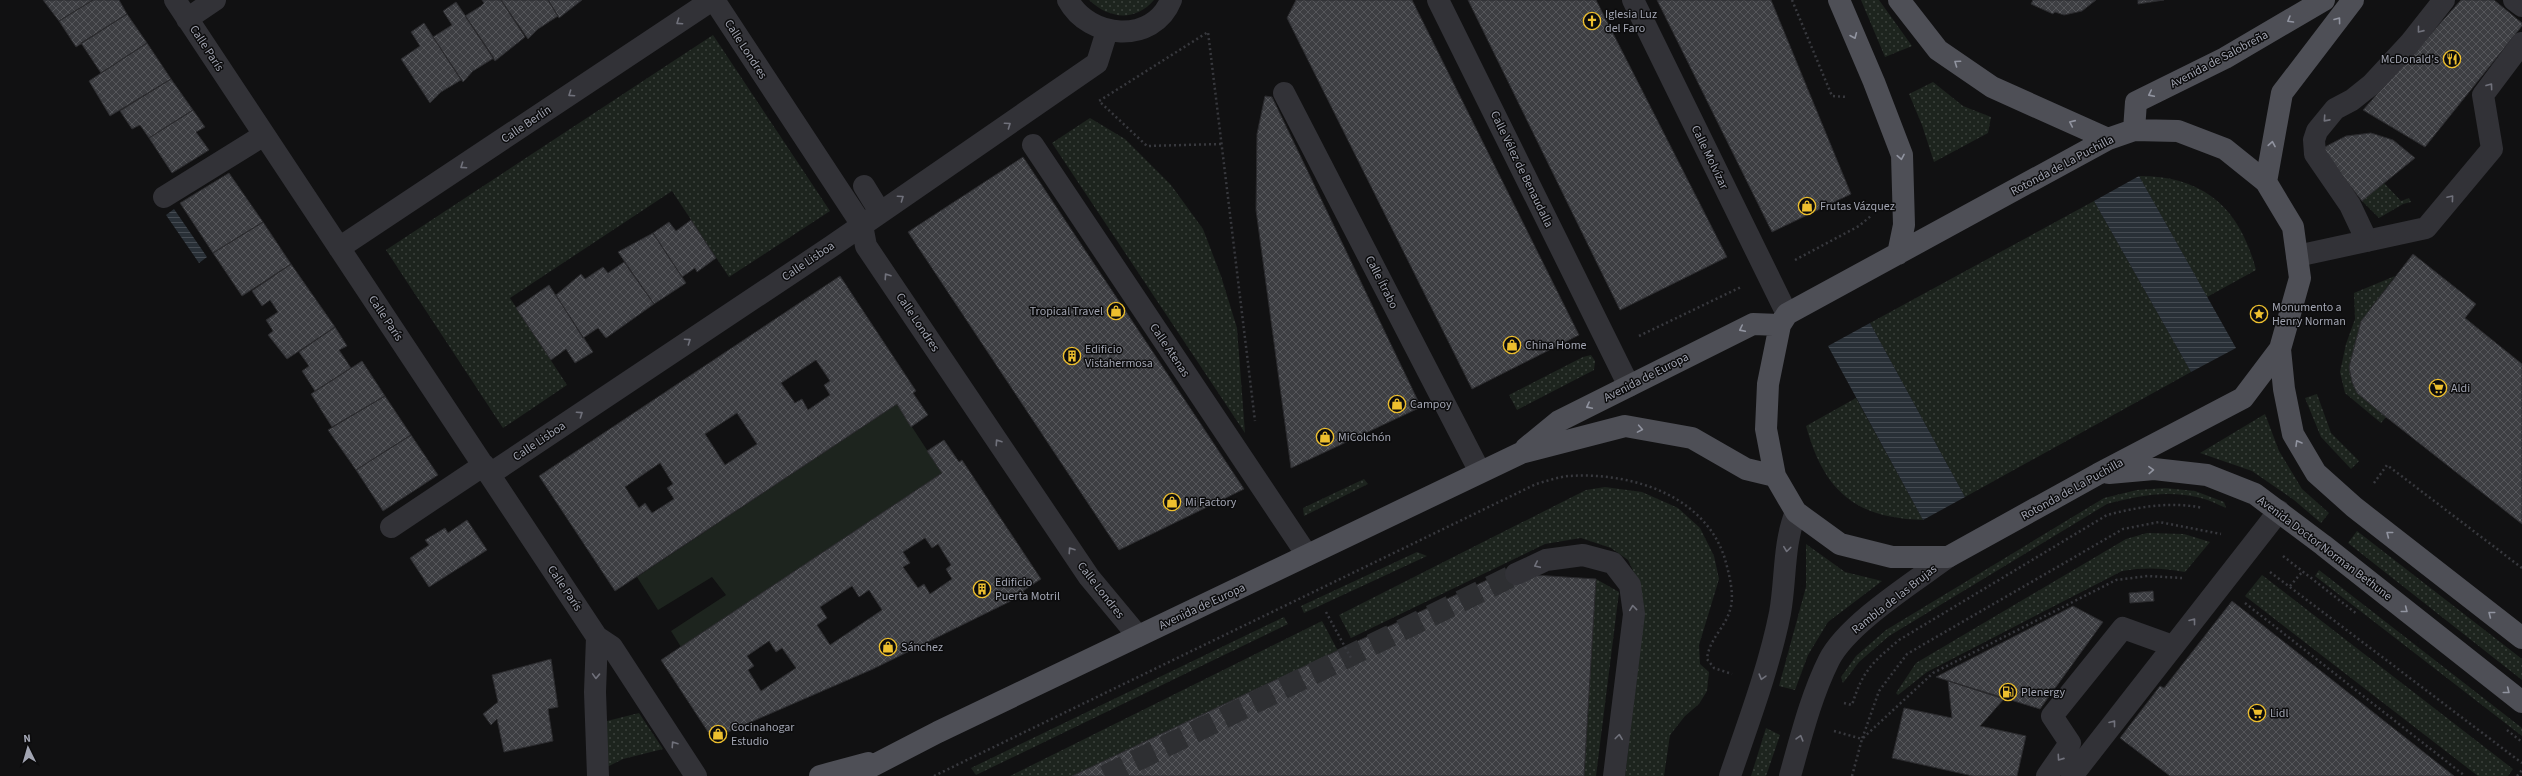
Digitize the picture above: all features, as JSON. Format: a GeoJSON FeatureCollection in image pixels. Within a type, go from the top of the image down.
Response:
{"type":"FeatureCollection","features":[{"type":"Feature","properties":{"kind":"main road"},"geometry":{"type":"LineString","coordinates":[[1839,0],[1874,82],[1902,155],[1904,225],[1898,254]]}},
{"type":"Feature","properties":{"kind":"main road"},"geometry":{"type":"LineString","coordinates":[[1899,0],[1938,50],[1992,87],[2108,139]]}},
{"type":"Feature","properties":{"kind":"main road","name":"Avenida de Salobreña"},"geometry":{"type":"LineString","coordinates":[[2134,130],[2136,102],[2225,58],[2324,0]]}},
{"type":"Feature","properties":{"kind":"main road"},"geometry":{"type":"LineString","coordinates":[[2266,182],[2282,93],[2353,0]]}},
{"type":"Feature","properties":{"kind":"main road","name":"Rotonda de La Puchilla"},"geometry":{"type":"LineString","coordinates":[[2134,130],[2178,131],[2226,149],[2266,182],[2293,227],[2300,278],[2280,349],[2243,398],[2098,474],[1948,557],[1892,557],[1840,544],[1796,512],[1774,476],[1766,429],[1768,384],[1784,319],[1898,254],[2108,139],[2134,130]]}},
{"type":"Feature","properties":{"kind":"main road","name":"Avenida de Europa"},"geometry":{"type":"LineString","coordinates":[[1521,452],[1559,421],[1753,324],[1784,319]]}},
{"type":"Feature","properties":{"kind":"main road"},"geometry":{"type":"LineString","coordinates":[[2280,349],[2284,390],[2293,434],[2316,473],[2354,507],[2522,638]]}},
{"type":"Feature","properties":{"kind":"main road","name":"Avenida de Europa"},"geometry":{"type":"LineString","coordinates":[[853,776],[883,759],[1521,452],[1625,426],[1692,438],[1746,469],[1774,476]]}},
{"type":"Feature","properties":{"kind":"main road","name":"Avenida Doctor Norman Bethune"},"geometry":{"type":"LineString","coordinates":[[2098,474],[2154,469],[2206,475],[2255,494],[2279,511],[2522,702]]}},
{"type":"Feature","properties":{"kind":"main road","name":"Avenida de Europa"},"geometry":{"type":"LineString","coordinates":[[820,776],[883,759]]}},
{"type":"Feature","properties":{"kind":"street","name":"Calle París"},"geometry":{"type":"LineString","coordinates":[[175,0],[597,637],[612,647],[696,776]]}},
{"type":"Feature","properties":{"kind":"street"},"geometry":{"type":"LineString","coordinates":[[187,19],[215,0]]}},
{"type":"Feature","properties":{"kind":"street","name":"Calle Londres"},"geometry":{"type":"LineString","coordinates":[[713,0],[862,225],[866,246],[1089,577],[1138,636]]}},
{"type":"Feature","properties":{"kind":"street","name":"Calle Berlín"},"geometry":{"type":"LineString","coordinates":[[339,248],[713,0]]}},
{"type":"Feature","properties":{"kind":"street"},"geometry":{"type":"LineString","coordinates":[[1068,0],[1078,15],[1092,25],[1107,31],[1125,33],[1142,28],[1187,0]]}},
{"type":"Feature","properties":{"kind":"street"},"geometry":{"type":"LineString","coordinates":[[1158,19],[1171,0]]}},
{"type":"Feature","properties":{"kind":"street","name":"Calle Vélez de Benaudalla"},"geometry":{"type":"LineString","coordinates":[[1438,0],[1629,386]]}},
{"type":"Feature","properties":{"kind":"street","name":"Calle Molvízar"},"geometry":{"type":"LineString","coordinates":[[1633,0],[1784,319]]}},
{"type":"Feature","properties":{"kind":"street"},"geometry":{"type":"LineString","coordinates":[[2367,241],[2350,205],[2316,154],[2314,140],[2317,131],[2335,110],[2352,100],[2372,84],[2410,43],[2444,0]]}},
{"type":"Feature","properties":{"kind":"street"},"geometry":{"type":"LineString","coordinates":[[2514,0],[2522,6]]}},
{"type":"Feature","properties":{"kind":"street","name":"Calle Lisboa"},"geometry":{"type":"LineString","coordinates":[[391,527],[487,470],[862,225],[1097,63],[1107,31]]}},
{"type":"Feature","properties":{"kind":"street"},"geometry":{"type":"LineString","coordinates":[[2297,256],[2426,228],[2492,149],[2483,95],[2522,43]]}},
{"type":"Feature","properties":{"kind":"street","name":"Calle Ítrabo"},"geometry":{"type":"LineString","coordinates":[[1284,93],[1480,472]]}},
{"type":"Feature","properties":{"kind":"street"},"geometry":{"type":"LineString","coordinates":[[164,197],[264,135]]}},
{"type":"Feature","properties":{"kind":"street","name":"Calle Atenas"},"geometry":{"type":"LineString","coordinates":[[1033,145],[1307,555]]}},
{"type":"Feature","properties":{"kind":"street"},"geometry":{"type":"LineString","coordinates":[[864,186],[880,212]]}},
{"type":"Feature","properties":{"kind":"street"},"geometry":{"type":"LineString","coordinates":[[2072,776],[2279,511]]}},
{"type":"Feature","properties":{"kind":"street"},"geometry":{"type":"LineString","coordinates":[[1730,776],[1761,681],[1780,613],[1789,528],[1796,512]]}},
{"type":"Feature","properties":{"kind":"street"},"geometry":{"type":"LineString","coordinates":[[1516,574],[1546,560],[1583,555],[1613,562],[1630,585],[1634,614],[1614,776]]}},
{"type":"Feature","properties":{"kind":"street","name":"Rambla de las Brujas"},"geometry":{"type":"LineString","coordinates":[[1790,776],[1805,721],[1816,696],[1829,659],[1856,626],[1948,557]]}},
{"type":"Feature","properties":{"kind":"street"},"geometry":{"type":"LineString","coordinates":[[2052,716],[2123,628],[2174,646]]}},
{"type":"Feature","properties":{"kind":"street"},"geometry":{"type":"LineString","coordinates":[[597,637],[595,692],[598,776]]}},
{"type":"Feature","properties":{"kind":"street"},"geometry":{"type":"LineString","coordinates":[[2052,716],[2094,748]]}},
{"type":"Feature","properties":{"kind":"street"},"geometry":{"type":"LineString","coordinates":[[2047,776],[2070,743],[2052,716]]}},
{"type":"Feature","properties":{"kind":"path"},"geometry":{"type":"LineString","coordinates":[[1792,0],[1832,96],[1846,98],[1874,82]]}},
{"type":"Feature","properties":{"kind":"path"},"geometry":{"type":"LineString","coordinates":[[1221,144],[1147,146],[1099,101],[1208,32],[1256,428]]}},
{"type":"Feature","properties":{"kind":"path"},"geometry":{"type":"LineString","coordinates":[[2370,488],[2387,465],[2522,568]]}},
{"type":"Feature","properties":{"kind":"path"},"geometry":{"type":"LineString","coordinates":[[934,776],[1536,484],[1568,476],[1599,476],[1638,484],[1674,496],[1701,516],[1721,546],[1730,577],[1730,610],[1708,647],[1707,659],[1714,668],[1761,681]]}},
{"type":"Feature","properties":{"kind":"path"},"geometry":{"type":"LineString","coordinates":[[1816,696],[1852,705],[1861,679],[1875,661],[1899,640],[2107,515],[2137,507],[2169,505],[2208,510]]}},
{"type":"Feature","properties":{"kind":"path"},"geometry":{"type":"LineString","coordinates":[[1852,776],[1862,739],[1879,691],[1907,654],[2123,529],[2159,522],[2221,534]]}},
{"type":"Feature","properties":{"kind":"path"},"geometry":{"type":"LineString","coordinates":[[2266,568],[2522,763]]}},
{"type":"Feature","properties":{"kind":"path"},"geometry":{"type":"LineString","coordinates":[[2290,586],[2302,571]]}},
{"type":"Feature","properties":{"kind":"path"},"geometry":{"type":"LineString","coordinates":[[1862,739],[1933,673],[2116,580],[2148,576],[2182,578]]}},
{"type":"Feature","properties":{"kind":"path"},"geometry":{"type":"LineString","coordinates":[[2240,600],[2465,776]]}},
{"type":"Feature","properties":{"kind":"path"},"geometry":{"type":"LineString","coordinates":[[1326,612],[1351,658]]}},
{"type":"Feature","properties":{"kind":"path"},"geometry":{"type":"LineString","coordinates":[[1830,729],[1862,739]]}},
{"type":"Feature","properties":{"kind":"path"},"geometry":{"type":"LineString","coordinates":[[2517,776],[2522,770]]}},
{"type":"Feature","properties":{"kind":"shaded area"},"geometry":{"type":"Polygon","coordinates":[[[1089,0],[1154,0],[1139,12],[1130,15],[1122,15],[1105,11],[1089,0]]]}},
{"type":"Feature","properties":{"kind":"shaded area"},"geometry":{"type":"Polygon","coordinates":[[[1861,0],[1879,0],[1912,46],[1885,57],[1861,0]]]}},
{"type":"Feature","properties":{"kind":"shaded area"},"geometry":{"type":"Polygon","coordinates":[[[713,35],[830,211],[729,277],[672,191],[510,298],[567,385],[503,428],[386,250],[713,35]]]}},
{"type":"Feature","properties":{"kind":"shaded area"},"geometry":{"type":"Polygon","coordinates":[[[1933,82],[1963,106],[1991,117],[1988,133],[1934,162],[1922,125],[1909,94],[1933,82]]]}},
{"type":"Feature","properties":{"kind":"shaded area"},"geometry":{"type":"Polygon","coordinates":[[[1090,118],[1125,139],[1171,185],[1203,229],[1221,276],[1237,328],[1245,433],[1052,143],[1090,118]]]}},
{"type":"Feature","properties":{"kind":"shaded area"},"geometry":{"type":"Polygon","coordinates":[[[2139,176],[2162,177],[2182,182],[2200,189],[2216,200],[2229,213],[2240,229],[2249,248],[2256,270],[2207,297],[2139,176]]]}},
{"type":"Feature","properties":{"kind":"shaded area"},"geometry":{"type":"Polygon","coordinates":[[[2139,176],[2236,348],[2191,372],[2094,201],[2139,176]]]}},
{"type":"Feature","properties":{"kind":"shaded area"},"geometry":{"type":"Polygon","coordinates":[[[2384,183],[2401,201],[2409,198],[2411,202],[2403,204],[2379,218],[2362,201],[2384,183]]]}},
{"type":"Feature","properties":{"kind":"shaded area"},"geometry":{"type":"Polygon","coordinates":[[[2094,201],[2191,372],[1965,497],[1870,323],[2094,201]]]}},
{"type":"Feature","properties":{"kind":"shaded area"},"geometry":{"type":"Polygon","coordinates":[[[174,209],[207,257],[199,263],[166,215],[174,209]]]}},
{"type":"Feature","properties":{"kind":"shaded area"},"geometry":{"type":"Polygon","coordinates":[[[2395,276],[2361,321],[2349,367],[2352,382],[2357,393],[2386,417],[2381,423],[2345,393],[2340,372],[2346,344],[2355,319],[2354,293],[2395,276]]]}},
{"type":"Feature","properties":{"kind":"shaded area"},"geometry":{"type":"Polygon","coordinates":[[[1870,323],[1965,497],[1923,520],[1828,346],[1870,323]]]}},
{"type":"Feature","properties":{"kind":"shaded area"},"geometry":{"type":"Polygon","coordinates":[[[1591,355],[1595,361],[1594,370],[1517,410],[1509,395],[1583,357],[1591,355]]]}},
{"type":"Feature","properties":{"kind":"shaded area"},"geometry":{"type":"Polygon","coordinates":[[[2317,394],[2331,433],[2359,461],[2351,469],[2321,437],[2305,398],[2317,394]]]}},
{"type":"Feature","properties":{"kind":"shaded area"},"geometry":{"type":"Polygon","coordinates":[[[1856,398],[1923,520],[1899,518],[1879,514],[1861,507],[1846,497],[1833,484],[1822,468],[1813,449],[1806,426],[1856,398]]]}},
{"type":"Feature","properties":{"kind":"shaded area"},"geometry":{"type":"Polygon","coordinates":[[[897,404],[942,473],[681,647],[671,631],[726,595],[712,577],[658,610],[637,577],[897,404]]]}},
{"type":"Feature","properties":{"kind":"shaded area"},"geometry":{"type":"Polygon","coordinates":[[[2265,414],[2279,451],[2302,489],[2329,513],[2321,523],[2294,500],[2252,471],[2200,453],[2265,414]]]}},
{"type":"Feature","properties":{"kind":"shaded area"},"geometry":{"type":"Polygon","coordinates":[[[1364,479],[1368,484],[1304,516],[1303,508],[1364,479]]]}},
{"type":"Feature","properties":{"kind":"shaded area"},"geometry":{"type":"Polygon","coordinates":[[[1605,487],[1642,492],[1678,508],[1700,528],[1714,556],[1719,579],[1699,645],[1700,664],[1709,672],[1707,691],[1699,704],[1685,716],[1670,735],[1664,776],[1625,776],[1644,616],[1640,585],[1628,560],[1611,548],[1581,538],[1545,544],[1351,638],[1339,615],[1586,490],[1605,487]]]}},
{"type":"Feature","properties":{"kind":"shaded area"},"geometry":{"type":"Polygon","coordinates":[[[2165,488],[2195,491],[2224,502],[2226,508],[2201,498],[2174,494],[2140,496],[2107,504],[1889,636],[1859,662],[1843,683],[1841,677],[1856,656],[1886,630],[2104,498],[2137,490],[2165,488]]]}},
{"type":"Feature","properties":{"kind":"shaded area"},"geometry":{"type":"Polygon","coordinates":[[[2357,531],[2522,659],[2522,680],[2348,543],[2357,531]]]}},
{"type":"Feature","properties":{"kind":"shaded area"},"geometry":{"type":"Polygon","coordinates":[[[2147,533],[2184,534],[2210,542],[2185,572],[2154,568],[2122,571],[1927,672],[1898,695],[1896,693],[1916,663],[2126,539],[2147,533]]]}},
{"type":"Feature","properties":{"kind":"shaded area"},"geometry":{"type":"Polygon","coordinates":[[[1806,544],[1845,572],[1882,581],[1828,622],[1808,655],[1795,690],[1779,686],[1806,587],[1806,544]]]}},
{"type":"Feature","properties":{"kind":"shaded area"},"geometry":{"type":"Polygon","coordinates":[[[1417,552],[1427,556],[1304,613],[1301,606],[1417,552]]]}},
{"type":"Feature","properties":{"kind":"shaded area"},"geometry":{"type":"Polygon","coordinates":[[[2319,570],[2522,728],[2522,736],[2315,576],[2319,570]]]}},
{"type":"Feature","properties":{"kind":"shaded area"},"geometry":{"type":"Polygon","coordinates":[[[2262,575],[2513,769],[2508,776],[2478,776],[2245,596],[2262,575]]]}},
{"type":"Feature","properties":{"kind":"shaded area"},"geometry":{"type":"Polygon","coordinates":[[[1596,579],[1619,592],[1596,776],[1584,776],[1596,579]]]}},
{"type":"Feature","properties":{"kind":"shaded area"},"geometry":{"type":"Polygon","coordinates":[[[1284,617],[1288,624],[976,775],[971,768],[1284,617]]]}},
{"type":"Feature","properties":{"kind":"shaded area"},"geometry":{"type":"Polygon","coordinates":[[[1322,621],[1338,651],[1072,776],[1010,776],[1322,621]]]}},
{"type":"Feature","properties":{"kind":"shaded area"},"geometry":{"type":"Polygon","coordinates":[[[639,713],[663,749],[623,759],[607,767],[607,721],[639,713]]]}},
{"type":"Feature","properties":{"kind":"shaded area"},"geometry":{"type":"Polygon","coordinates":[[[1766,728],[1780,735],[1766,776],[1751,776],[1766,728]]]}},
{"type":"Feature","properties":{"kind":"building"},"geometry":{"type":"Polygon","coordinates":[[[43,0],[93,0],[59,21],[43,0]]]}},
{"type":"Feature","properties":{"kind":"building"},"geometry":{"type":"Polygon","coordinates":[[[93,0],[119,0],[127,14],[76,47],[59,21],[93,0]]]}},
{"type":"Feature","properties":{"kind":"building"},"geometry":{"type":"Polygon","coordinates":[[[482,0],[501,0],[525,37],[495,61],[465,16],[481,6],[484,3],[482,0]]]}},
{"type":"Feature","properties":{"kind":"building"},"geometry":{"type":"Polygon","coordinates":[[[501,0],[548,0],[558,16],[538,29],[528,39],[501,0]]]}},
{"type":"Feature","properties":{"kind":"building"},"geometry":{"type":"Polygon","coordinates":[[[548,0],[582,0],[559,18],[548,0]]]}},
{"type":"Feature","properties":{"kind":"building"},"geometry":{"type":"Polygon","coordinates":[[[1296,0],[1412,0],[1579,335],[1472,389],[1287,18],[1296,0]]]}},
{"type":"Feature","properties":{"kind":"building"},"geometry":{"type":"Polygon","coordinates":[[[1468,0],[1596,0],[1727,257],[1620,310],[1468,0]]]}},
{"type":"Feature","properties":{"kind":"building"},"geometry":{"type":"Polygon","coordinates":[[[1657,0],[1771,0],[1851,194],[1772,232],[1657,0]]]}},
{"type":"Feature","properties":{"kind":"building"},"geometry":{"type":"Polygon","coordinates":[[[2033,0],[2096,0],[2082,11],[2064,15],[2055,12],[2053,14],[2031,4],[2033,0]]]}},
{"type":"Feature","properties":{"kind":"building"},"geometry":{"type":"Polygon","coordinates":[[[2138,0],[2164,0],[2138,4],[2138,0]]]}},
{"type":"Feature","properties":{"kind":"building","name":"McDonald's"},"geometry":{"type":"Polygon","coordinates":[[[2461,0],[2494,0],[2522,23],[2522,26],[2425,147],[2363,110],[2461,0]]]}},
{"type":"Feature","properties":{"kind":"building"},"geometry":{"type":"Polygon","coordinates":[[[456,2],[494,58],[473,71],[463,82],[433,37],[452,25],[443,11],[456,2]]]}},
{"type":"Feature","properties":{"kind":"building"},"geometry":{"type":"Polygon","coordinates":[[[127,14],[147,43],[101,73],[81,43],[127,14]]]}},
{"type":"Feature","properties":{"kind":"building"},"geometry":{"type":"Polygon","coordinates":[[[424,23],[461,80],[441,92],[430,103],[401,59],[420,46],[411,32],[424,23]]]}},
{"type":"Feature","properties":{"kind":"building"},"geometry":{"type":"Polygon","coordinates":[[[147,43],[171,79],[110,116],[89,81],[147,43]]]}},
{"type":"Feature","properties":{"kind":"building"},"geometry":{"type":"Polygon","coordinates":[[[171,79],[193,110],[149,138],[140,125],[132,129],[120,111],[171,79]]]}},
{"type":"Feature","properties":{"kind":"building"},"geometry":{"type":"Polygon","coordinates":[[[1265,96],[1272,97],[1421,407],[1291,468],[1256,210],[1257,134],[1265,96]]]}},
{"type":"Feature","properties":{"kind":"building"},"geometry":{"type":"Polygon","coordinates":[[[193,110],[205,127],[196,132],[209,150],[172,173],[149,138],[193,110]]]}},
{"type":"Feature","properties":{"kind":"building"},"geometry":{"type":"Polygon","coordinates":[[[2371,133],[2393,140],[2415,158],[2362,201],[2321,149],[2346,136],[2371,133]]]}},
{"type":"Feature","properties":{"kind":"building","name":"Edificio Vistahermosa"},"geometry":{"type":"Polygon","coordinates":[[[1023,157],[1244,489],[1119,550],[908,232],[1023,157]]]}},
{"type":"Feature","properties":{"kind":"building"},"geometry":{"type":"Polygon","coordinates":[[[229,173],[263,222],[213,253],[180,203],[229,173]]]}},
{"type":"Feature","properties":{"kind":"building"},"geometry":{"type":"Polygon","coordinates":[[[691,220],[716,258],[697,272],[695,268],[682,277],[653,233],[669,222],[676,231],[691,220]]]}},
{"type":"Feature","properties":{"kind":"building"},"geometry":{"type":"Polygon","coordinates":[[[263,222],[291,264],[242,296],[213,253],[263,222]]]}},
{"type":"Feature","properties":{"kind":"building"},"geometry":{"type":"Polygon","coordinates":[[[653,233],[686,283],[654,304],[618,252],[653,233]]]}},
{"type":"Feature","properties":{"kind":"building","name":"Aldi"},"geometry":{"type":"Polygon","coordinates":[[[2413,254],[2476,304],[2465,318],[2522,364],[2522,524],[2357,393],[2352,382],[2349,367],[2361,321],[2413,254]]]}},
{"type":"Feature","properties":{"kind":"building"},"geometry":{"type":"Polygon","coordinates":[[[624,262],[654,304],[606,338],[598,328],[583,338],[556,295],[581,274],[585,279],[603,267],[608,273],[624,262]]]}},
{"type":"Feature","properties":{"kind":"building"},"geometry":{"type":"Polygon","coordinates":[[[291,264],[335,327],[287,359],[268,335],[273,331],[266,320],[278,312],[270,300],[262,306],[252,291],[291,264]]]}},
{"type":"Feature","properties":{"kind":"building"},"geometry":{"type":"Polygon","coordinates":[[[840,276],[916,391],[913,393],[928,415],[911,427],[897,404],[615,591],[539,476],[840,276]],[[816,360],[781,383],[795,403],[802,399],[808,410],[830,395],[824,385],[830,381],[816,360]],[[737,413],[705,434],[725,465],[757,444],[737,413]],[[660,463],[625,487],[639,508],[645,503],[652,513],[674,499],[667,488],[673,484],[660,463]]]}},
{"type":"Feature","properties":{"kind":"building"},"geometry":{"type":"Polygon","coordinates":[[[549,285],[593,352],[575,363],[566,349],[551,360],[516,308],[549,285]]]}},
{"type":"Feature","properties":{"kind":"building"},"geometry":{"type":"Polygon","coordinates":[[[335,327],[347,346],[339,350],[351,368],[315,391],[302,371],[309,366],[299,352],[335,327]]]}},
{"type":"Feature","properties":{"kind":"building"},"geometry":{"type":"Polygon","coordinates":[[[362,361],[385,396],[332,427],[311,394],[362,361]]]}},
{"type":"Feature","properties":{"kind":"building"},"geometry":{"type":"Polygon","coordinates":[[[385,396],[411,435],[356,470],[328,430],[385,396]]]}},
{"type":"Feature","properties":{"kind":"building"},"geometry":{"type":"Polygon","coordinates":[[[411,435],[438,475],[383,511],[356,470],[411,435]]]}},
{"type":"Feature","properties":{"kind":"building","name":"Edificio Puerta Motril"},"geometry":{"type":"Polygon","coordinates":[[[944,440],[959,462],[962,460],[1041,579],[1023,591],[1025,594],[873,669],[728,732],[726,729],[712,738],[661,660],[942,473],[927,451],[944,440]],[[925,538],[903,552],[910,563],[903,567],[918,588],[924,584],[930,594],[952,579],[946,569],[951,565],[938,544],[932,548],[925,538]],[[852,586],[820,607],[827,618],[817,625],[830,645],[882,610],[869,590],[859,597],[852,586]],[[769,641],[747,656],[754,666],[748,670],[761,691],[796,668],[782,648],[776,652],[769,641]]]}},
{"type":"Feature","properties":{"kind":"building"},"geometry":{"type":"Polygon","coordinates":[[[467,520],[487,550],[429,587],[410,558],[429,545],[425,540],[445,528],[448,533],[467,520]]]}},
{"type":"Feature","properties":{"kind":"building"},"geometry":{"type":"Polygon","coordinates":[[[1502,573],[1596,579],[1584,776],[1072,776],[1502,573]]]}},
{"type":"Feature","properties":{"kind":"building"},"geometry":{"type":"Polygon","coordinates":[[[2153,591],[2154,601],[2130,603],[2129,593],[2153,591]]]}},
{"type":"Feature","properties":{"kind":"building","name":"Lidl"},"geometry":{"type":"Polygon","coordinates":[[[2232,601],[2454,776],[2170,776],[2120,738],[2160,686],[2164,688],[2232,601]]]}},
{"type":"Feature","properties":{"kind":"building"},"geometry":{"type":"Polygon","coordinates":[[[2073,606],[2103,622],[2040,709],[1936,677],[2073,606]]]}},
{"type":"Feature","properties":{"kind":"building"},"geometry":{"type":"Polygon","coordinates":[[[551,659],[558,707],[548,709],[553,741],[504,752],[497,719],[491,725],[483,714],[498,702],[492,675],[551,659]]]}},
{"type":"Feature","properties":{"kind":"building"},"geometry":{"type":"Polygon","coordinates":[[[1948,681],[2004,699],[1980,726],[2026,736],[2017,776],[1973,776],[1892,758],[1904,708],[1952,718],[1948,681]]]}},
{"type":"Feature","properties":{"kind":"tunnel"},"geometry":{"type":"LineString","coordinates":[[1105,776],[1516,574]]}},
{"type":"Feature","properties":{"kind":"place","name":"Iglesia Luz del Faro"},"geometry":{"type":"Point","coordinates":[1592,21]}},
{"type":"Feature","properties":{"kind":"place","name":"McDonald's"},"geometry":{"type":"Point","coordinates":[2452,59]}},
{"type":"Feature","properties":{"kind":"place","name":"Frutas Vázquez"},"geometry":{"type":"Point","coordinates":[1807,206]}},
{"type":"Feature","properties":{"kind":"place","name":"Tropical Travel"},"geometry":{"type":"Point","coordinates":[1116,311]}},
{"type":"Feature","properties":{"kind":"place","name":"Monumento a Henry Norman"},"geometry":{"type":"Point","coordinates":[2259,314]}},
{"type":"Feature","properties":{"kind":"place","name":"China Home"},"geometry":{"type":"Point","coordinates":[1512,345]}},
{"type":"Feature","properties":{"kind":"place","name":"Edificio Vistahermosa"},"geometry":{"type":"Point","coordinates":[1072,356]}},
{"type":"Feature","properties":{"kind":"place","name":"Aldi"},"geometry":{"type":"Point","coordinates":[2438,388]}},
{"type":"Feature","properties":{"kind":"place","name":"Campoy"},"geometry":{"type":"Point","coordinates":[1397,404]}},
{"type":"Feature","properties":{"kind":"place","name":"MiColchón"},"geometry":{"type":"Point","coordinates":[1325,437]}},
{"type":"Feature","properties":{"kind":"place","name":"Mi Factory"},"geometry":{"type":"Point","coordinates":[1172,502]}},
{"type":"Feature","properties":{"kind":"place","name":"Edificio Puerta Motril"},"geometry":{"type":"Point","coordinates":[982,589]}},
{"type":"Feature","properties":{"kind":"place","name":"Sánchez"},"geometry":{"type":"Point","coordinates":[888,647]}},
{"type":"Feature","properties":{"kind":"place","name":"Plenergy"},"geometry":{"type":"Point","coordinates":[2008,692]}},
{"type":"Feature","properties":{"kind":"place","name":"Lidl"},"geometry":{"type":"Point","coordinates":[2257,713]}},
{"type":"Feature","properties":{"kind":"place","name":"Cocinahogar Estudio"},"geometry":{"type":"Point","coordinates":[718,734]}}]}
